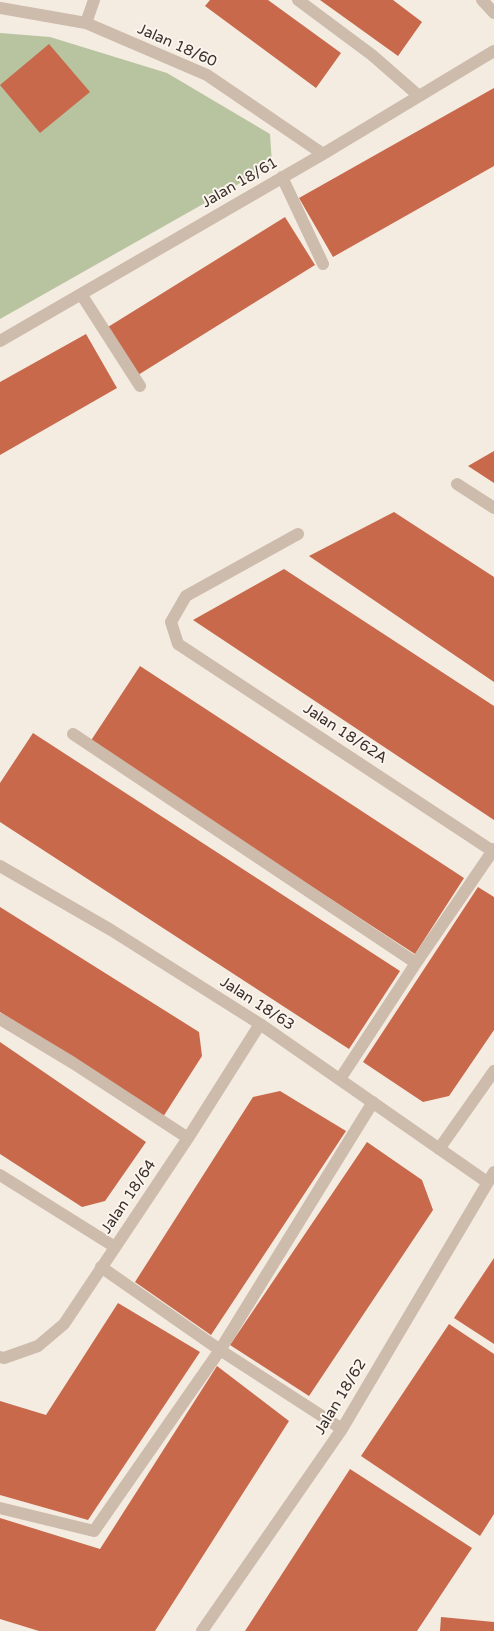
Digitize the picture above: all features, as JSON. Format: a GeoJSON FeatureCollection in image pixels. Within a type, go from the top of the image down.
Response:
{"type":"FeatureCollection","features":[{"type":"Feature","properties":{"kind":"street"},"geometry":{"type":"LineString","coordinates":[[86,23],[94,0]]}},
{"type":"Feature","properties":{"kind":"street"},"geometry":{"type":"LineString","coordinates":[[298,0],[372,55],[418,96]]}},
{"type":"Feature","properties":{"kind":"street"},"geometry":{"type":"LineString","coordinates":[[482,0],[494,13]]}},
{"type":"Feature","properties":{"kind":"street","name":"Jalan 18/60"},"geometry":{"type":"LineString","coordinates":[[0,8],[86,23],[207,75],[323,154]]}},
{"type":"Feature","properties":{"kind":"street","name":"Jalan 18/61"},"geometry":{"type":"LineString","coordinates":[[0,341],[323,154],[494,50]]}},
{"type":"Feature","properties":{"kind":"street"},"geometry":{"type":"LineString","coordinates":[[282,177],[323,264]]}},
{"type":"Feature","properties":{"kind":"street"},"geometry":{"type":"LineString","coordinates":[[81,294],[140,386]]}},
{"type":"Feature","properties":{"kind":"street"},"geometry":{"type":"LineString","coordinates":[[457,484],[494,508]]}},
{"type":"Feature","properties":{"kind":"street","name":"Jalan 18/62A"},"geometry":{"type":"LineString","coordinates":[[298,534],[186,596],[171,622],[178,644],[494,851]]}},
{"type":"Feature","properties":{"kind":"street"},"geometry":{"type":"LineString","coordinates":[[73,734],[416,962]]}},
{"type":"Feature","properties":{"kind":"street"},"geometry":{"type":"LineString","coordinates":[[340,1079],[416,962],[494,851]]}},
{"type":"Feature","properties":{"kind":"street","name":"Jalan 18/63"},"geometry":{"type":"LineString","coordinates":[[0,866],[111,930],[260,1024],[439,1149],[490,1177]]}},
{"type":"Feature","properties":{"kind":"street"},"geometry":{"type":"LineString","coordinates":[[0,1019],[73,1063],[188,1138]]}},
{"type":"Feature","properties":{"kind":"street","name":"Jalan 18/64"},"geometry":{"type":"LineString","coordinates":[[0,1357],[4,1358],[38,1346],[64,1324],[188,1138],[260,1024]]}},
{"type":"Feature","properties":{"kind":"street"},"geometry":{"type":"LineString","coordinates":[[439,1149],[494,1072]]}},
{"type":"Feature","properties":{"kind":"street"},"geometry":{"type":"LineString","coordinates":[[0,1508],[94,1531],[220,1350],[374,1102]]}},
{"type":"Feature","properties":{"kind":"street"},"geometry":{"type":"LineString","coordinates":[[0,1175],[115,1247]]}},
{"type":"Feature","properties":{"kind":"street","name":"Jalan 18/62"},"geometry":{"type":"LineString","coordinates":[[202,1631],[342,1429],[490,1177]]}},
{"type":"Feature","properties":{"kind":"street"},"geometry":{"type":"LineString","coordinates":[[101,1267],[220,1350],[342,1429]]}},
{"type":"Feature","properties":{"kind":"green space"},"geometry":{"type":"Polygon","coordinates":[[[0,33],[50,37],[167,73],[270,134],[272,165],[0,319],[0,33]]]}},
{"type":"Feature","properties":{"kind":"building"},"geometry":{"type":"Polygon","coordinates":[[[210,0],[268,0],[341,53],[316,88],[205,6],[210,0]]]}},
{"type":"Feature","properties":{"kind":"building"},"geometry":{"type":"Polygon","coordinates":[[[320,0],[393,0],[422,22],[398,56],[320,0]]]}},
{"type":"Feature","properties":{"kind":"building"},"geometry":{"type":"Polygon","coordinates":[[[49,44],[90,92],[40,133],[0,85],[49,44]]]}},
{"type":"Feature","properties":{"kind":"building"},"geometry":{"type":"Polygon","coordinates":[[[494,88],[494,166],[333,257],[299,198],[494,88]]]}},
{"type":"Feature","properties":{"kind":"building"},"geometry":{"type":"Polygon","coordinates":[[[285,217],[315,265],[138,375],[108,327],[285,217]]]}},
{"type":"Feature","properties":{"kind":"building"},"geometry":{"type":"Polygon","coordinates":[[[86,334],[117,388],[0,455],[0,382],[86,334]]]}},
{"type":"Feature","properties":{"kind":"building"},"geometry":{"type":"Polygon","coordinates":[[[494,451],[494,483],[468,466],[494,451]]]}},
{"type":"Feature","properties":{"kind":"building"},"geometry":{"type":"Polygon","coordinates":[[[394,512],[494,577],[494,682],[309,556],[394,512]]]}},
{"type":"Feature","properties":{"kind":"building"},"geometry":{"type":"Polygon","coordinates":[[[284,569],[494,706],[494,820],[193,620],[284,569]]]}},
{"type":"Feature","properties":{"kind":"building"},"geometry":{"type":"Polygon","coordinates":[[[140,666],[464,878],[415,954],[90,742],[140,666]]]}},
{"type":"Feature","properties":{"kind":"building"},"geometry":{"type":"Polygon","coordinates":[[[33,733],[400,971],[349,1049],[0,822],[0,783],[33,733]]]}},
{"type":"Feature","properties":{"kind":"building"},"geometry":{"type":"Polygon","coordinates":[[[478,887],[494,897],[494,1030],[449,1096],[423,1102],[363,1062],[478,887]]]}},
{"type":"Feature","properties":{"kind":"building"},"geometry":{"type":"Polygon","coordinates":[[[0,907],[199,1032],[202,1056],[163,1117],[0,1012],[0,907]]]}},
{"type":"Feature","properties":{"kind":"building"},"geometry":{"type":"Polygon","coordinates":[[[0,1042],[146,1142],[105,1201],[82,1207],[0,1154],[0,1042]]]}},
{"type":"Feature","properties":{"kind":"building"},"geometry":{"type":"Polygon","coordinates":[[[280,1091],[346,1131],[211,1335],[135,1282],[253,1097],[280,1091]]]}},
{"type":"Feature","properties":{"kind":"building"},"geometry":{"type":"Polygon","coordinates":[[[367,1142],[422,1180],[433,1210],[309,1396],[230,1345],[367,1142]]]}},
{"type":"Feature","properties":{"kind":"building"},"geometry":{"type":"Polygon","coordinates":[[[494,1258],[494,1344],[454,1318],[494,1258]]]}},
{"type":"Feature","properties":{"kind":"building"},"geometry":{"type":"Polygon","coordinates":[[[118,1303],[200,1352],[88,1520],[0,1495],[0,1401],[46,1415],[118,1303]]]}},
{"type":"Feature","properties":{"kind":"building"},"geometry":{"type":"Polygon","coordinates":[[[449,1324],[494,1354],[494,1514],[480,1536],[361,1456],[449,1324]]]}},
{"type":"Feature","properties":{"kind":"building"},"geometry":{"type":"Polygon","coordinates":[[[217,1366],[289,1421],[155,1631],[39,1631],[0,1619],[0,1518],[100,1549],[217,1366]]]}},
{"type":"Feature","properties":{"kind":"building"},"geometry":{"type":"Polygon","coordinates":[[[350,1469],[472,1548],[417,1631],[245,1631],[350,1469]]]}},
{"type":"Feature","properties":{"kind":"building"},"geometry":{"type":"Polygon","coordinates":[[[441,1617],[494,1622],[494,1631],[440,1631],[441,1617]]]}}]}
